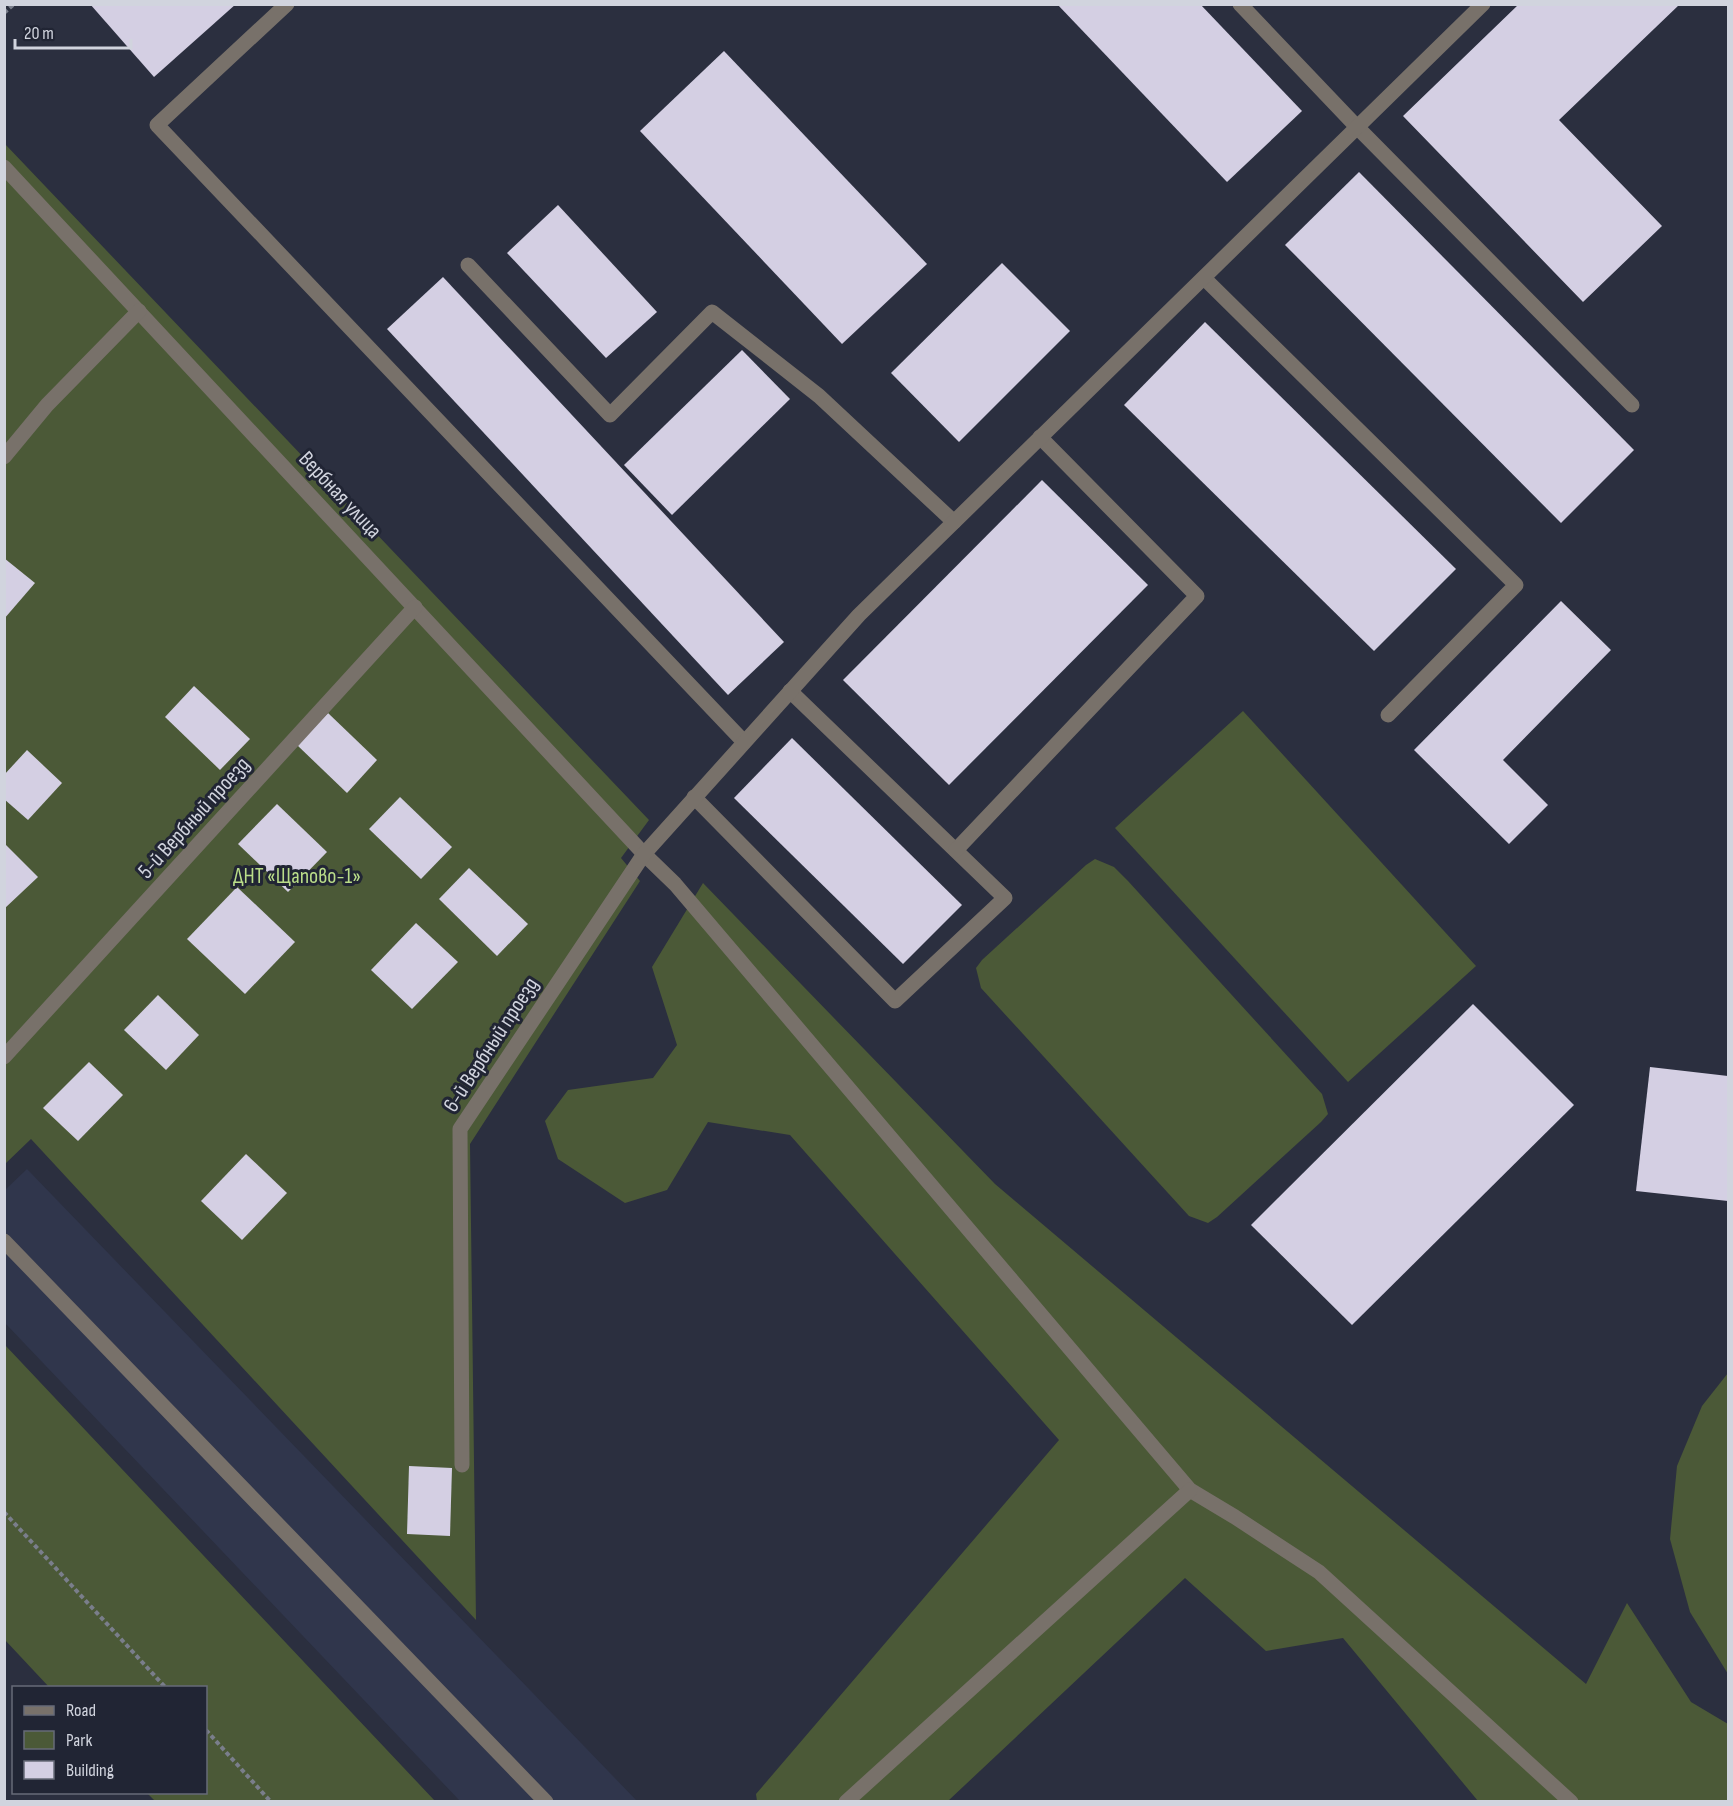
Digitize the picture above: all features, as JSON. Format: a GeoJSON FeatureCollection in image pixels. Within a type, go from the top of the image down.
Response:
{"type":"FeatureCollection","features":[{"type":"Feature","properties":{"kind":"street"},"geometry":{"type":"LineString","coordinates":[[287,4],[157,125],[744,742]]}},
{"type":"Feature","properties":{"kind":"street"},"geometry":{"type":"LineString","coordinates":[[1239,4],[1357,127],[1632,405]]}},
{"type":"Feature","properties":{"kind":"street","name":"6-й Вербный проезд"},"geometry":{"type":"LineString","coordinates":[[462,1465],[460,1129],[644,854],[859,615],[1483,4]]}},
{"type":"Feature","properties":{"kind":"street","name":"Вербная улица"},"geometry":{"type":"LineString","coordinates":[[4,167],[644,854],[675,884],[1190,1490],[1319,1572],[1571,1802]]}},
{"type":"Feature","properties":{"kind":"street"},"geometry":{"type":"LineString","coordinates":[[468,265],[610,415],[712,312],[819,396],[954,522]]}},
{"type":"Feature","properties":{"kind":"street"},"geometry":{"type":"LineString","coordinates":[[1204,278],[1516,585],[1389,715]]}},
{"type":"Feature","properties":{"kind":"street"},"geometry":{"type":"LineString","coordinates":[[4,456],[47,405],[139,310]]}},
{"type":"Feature","properties":{"kind":"street"},"geometry":{"type":"LineString","coordinates":[[956,850],[1197,596],[1040,437]]}},
{"type":"Feature","properties":{"kind":"street","name":"5-й Вербный проезд"},"geometry":{"type":"LineString","coordinates":[[4,1057],[415,607]]}},
{"type":"Feature","properties":{"kind":"street"},"geometry":{"type":"LineString","coordinates":[[694,797],[895,1000],[1005,898],[790,691]]}},
{"type":"Feature","properties":{"kind":"street"},"geometry":{"type":"LineString","coordinates":[[4,1241],[546,1802]]}},
{"type":"Feature","properties":{"kind":"street"},"geometry":{"type":"LineString","coordinates":[[846,1802],[1190,1490]]}},
{"type":"Feature","properties":{"kind":"path"},"geometry":{"type":"LineString","coordinates":[[4,13],[14,4]]}},
{"type":"Feature","properties":{"kind":"path"},"geometry":{"type":"LineString","coordinates":[[4,1512],[164,1686]]}},
{"type":"Feature","properties":{"kind":"path"},"geometry":{"type":"LineString","coordinates":[[207,1731],[271,1802]]}},
{"type":"Feature","properties":{"kind":"shaded area"},"geometry":{"type":"Polygon","coordinates":[[[27,1169],[637,1801],[460,1801],[5,1323],[5,1190],[27,1169]]]}},
{"type":"Feature","properties":{"kind":"green space","name":"ДНТ «Щапово-1»"},"geometry":{"type":"Polygon","coordinates":[[[5,144],[649,820],[621,858],[640,881],[470,1144],[476,1620],[31,1139],[5,1164],[5,144]]]}},
{"type":"Feature","properties":{"kind":"green space"},"geometry":{"type":"Polygon","coordinates":[[[1243,711],[1476,966],[1348,1082],[1115,828],[1243,711]]]}},
{"type":"Feature","properties":{"kind":"green space"},"geometry":{"type":"Polygon","coordinates":[[[1095,859],[1114,867],[1128,881],[1322,1094],[1328,1114],[1321,1122],[1208,1223],[1189,1216],[981,988],[976,968],[982,960],[1095,859]]]}},
{"type":"Feature","properties":{"kind":"green space"},"geometry":{"type":"Polygon","coordinates":[[[703,883],[995,1184],[1586,1684],[1627,1603],[1691,1702],[1728,1724],[1728,1801],[1478,1801],[1343,1638],[1266,1651],[1185,1578],[948,1801],[757,1801],[756,1794],[1059,1440],[790,1135],[708,1122],[667,1190],[625,1203],[558,1159],[545,1121],[568,1090],[653,1078],[677,1045],[652,967],[703,883]]]}},
{"type":"Feature","properties":{"kind":"green space"},"geometry":{"type":"Polygon","coordinates":[[[5,1345],[435,1801],[155,1801],[148,1794],[207,1794],[207,1686],[48,1686],[5,1640],[5,1345]]]}},
{"type":"Feature","properties":{"kind":"green space"},"geometry":{"type":"Polygon","coordinates":[[[1728,1373],[1728,1674],[1690,1612],[1670,1539],[1677,1466],[1702,1406],[1728,1373]]]}},
{"type":"Feature","properties":{"kind":"building"},"geometry":{"type":"Polygon","coordinates":[[[90,4],[236,4],[154,77],[90,4]]]}},
{"type":"Feature","properties":{"kind":"building"},"geometry":{"type":"Polygon","coordinates":[[[1057,4],[1200,4],[1302,111],[1227,182],[1057,4]]]}},
{"type":"Feature","properties":{"kind":"building"},"geometry":{"type":"Polygon","coordinates":[[[1518,5],[1679,5],[1559,120],[1662,226],[1583,302],[1403,116],[1518,5]]]}},
{"type":"Feature","properties":{"kind":"building"},"geometry":{"type":"Polygon","coordinates":[[[724,51],[927,264],[842,344],[640,131],[724,51]]]}},
{"type":"Feature","properties":{"kind":"building"},"geometry":{"type":"Polygon","coordinates":[[[1359,172],[1634,450],[1561,523],[1285,245],[1359,172]]]}},
{"type":"Feature","properties":{"kind":"building"},"geometry":{"type":"Polygon","coordinates":[[[558,205],[657,312],[606,358],[507,253],[558,205]]]}},
{"type":"Feature","properties":{"kind":"building"},"geometry":{"type":"Polygon","coordinates":[[[1002,263],[1070,331],[959,442],[891,373],[1002,263]]]}},
{"type":"Feature","properties":{"kind":"building"},"geometry":{"type":"Polygon","coordinates":[[[443,277],[784,642],[728,695],[387,329],[443,277]]]}},
{"type":"Feature","properties":{"kind":"building"},"geometry":{"type":"Polygon","coordinates":[[[1205,322],[1456,569],[1374,651],[1124,405],[1205,322]]]}},
{"type":"Feature","properties":{"kind":"building"},"geometry":{"type":"Polygon","coordinates":[[[742,350],[790,399],[672,515],[624,465],[742,350]]]}},
{"type":"Feature","properties":{"kind":"building"},"geometry":{"type":"Polygon","coordinates":[[[1042,480],[1148,585],[949,785],[843,680],[1042,480]]]}},
{"type":"Feature","properties":{"kind":"building"},"geometry":{"type":"Polygon","coordinates":[[[4,558],[35,583],[4,619],[4,558]]]}},
{"type":"Feature","properties":{"kind":"building"},"geometry":{"type":"Polygon","coordinates":[[[1561,601],[1611,650],[1503,760],[1548,805],[1509,844],[1414,750],[1561,601]]]}},
{"type":"Feature","properties":{"kind":"building"},"geometry":{"type":"Polygon","coordinates":[[[194,686],[250,739],[220,770],[165,717],[194,686]]]}},
{"type":"Feature","properties":{"kind":"building"},"geometry":{"type":"Polygon","coordinates":[[[328,713],[377,760],[347,793],[297,745],[328,713]]]}},
{"type":"Feature","properties":{"kind":"building"},"geometry":{"type":"Polygon","coordinates":[[[792,738],[962,905],[903,964],[734,798],[792,738]]]}},
{"type":"Feature","properties":{"kind":"building"},"geometry":{"type":"Polygon","coordinates":[[[27,750],[62,783],[28,820],[4,799],[4,775],[27,750]]]}},
{"type":"Feature","properties":{"kind":"building"},"geometry":{"type":"Polygon","coordinates":[[[400,797],[452,847],[421,879],[369,829],[400,797]]]}},
{"type":"Feature","properties":{"kind":"building"},"geometry":{"type":"Polygon","coordinates":[[[277,804],[327,852],[288,892],[238,844],[277,804]]]}},
{"type":"Feature","properties":{"kind":"building"},"geometry":{"type":"Polygon","coordinates":[[[4,843],[38,877],[4,909],[4,843]]]}},
{"type":"Feature","properties":{"kind":"building"},"geometry":{"type":"Polygon","coordinates":[[[469,868],[528,924],[497,956],[439,899],[469,868]]]}},
{"type":"Feature","properties":{"kind":"building"},"geometry":{"type":"Polygon","coordinates":[[[237,887],[295,942],[245,994],[187,939],[237,887]]]}},
{"type":"Feature","properties":{"kind":"building"},"geometry":{"type":"Polygon","coordinates":[[[416,923],[458,962],[412,1009],[371,970],[416,923]]]}},
{"type":"Feature","properties":{"kind":"building"},"geometry":{"type":"Polygon","coordinates":[[[158,995],[199,1035],[166,1070],[124,1030],[158,995]]]}},
{"type":"Feature","properties":{"kind":"building"},"geometry":{"type":"Polygon","coordinates":[[[1473,1004],[1574,1105],[1352,1325],[1251,1225],[1473,1004]]]}},
{"type":"Feature","properties":{"kind":"building"},"geometry":{"type":"Polygon","coordinates":[[[89,1062],[123,1095],[78,1141],[43,1108],[89,1062]]]}},
{"type":"Feature","properties":{"kind":"building"},"geometry":{"type":"Polygon","coordinates":[[[1650,1067],[1728,1076],[1728,1201],[1636,1191],[1650,1067]]]}},
{"type":"Feature","properties":{"kind":"building"},"geometry":{"type":"Polygon","coordinates":[[[246,1154],[287,1193],[242,1240],[201,1201],[246,1154]]]}},
{"type":"Feature","properties":{"kind":"building"},"geometry":{"type":"Polygon","coordinates":[[[409,1466],[452,1468],[450,1536],[407,1534],[409,1466]]]}}]}
